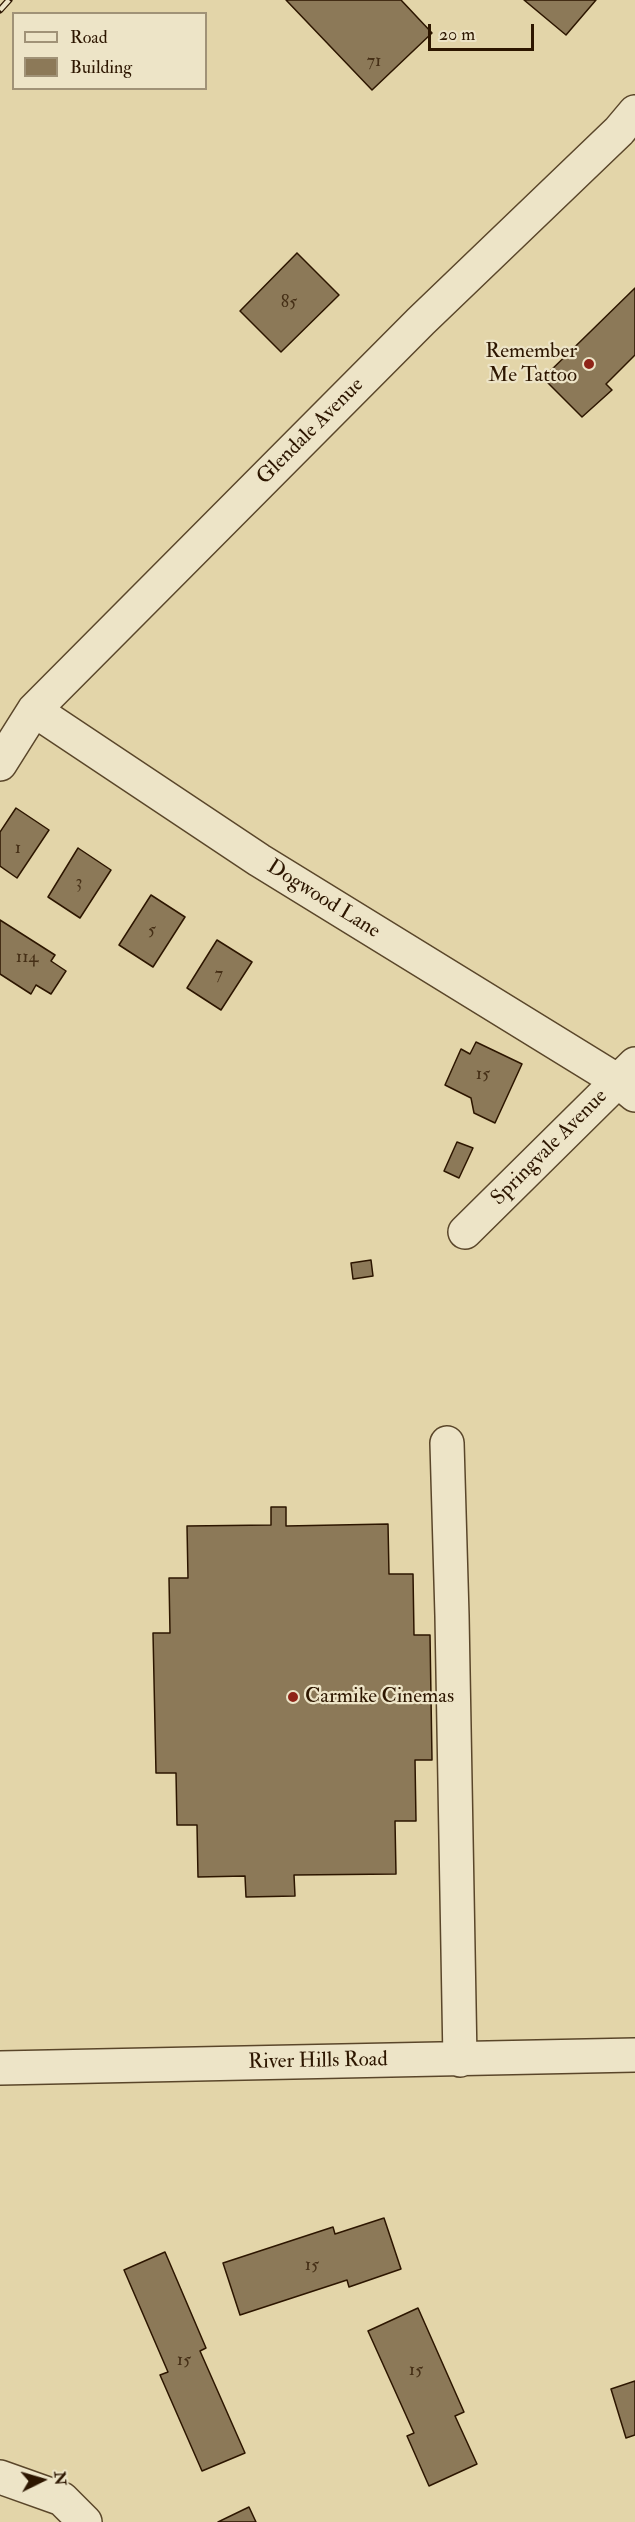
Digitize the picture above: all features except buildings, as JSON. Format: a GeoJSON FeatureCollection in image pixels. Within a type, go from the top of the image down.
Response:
{"type":"FeatureCollection","features":[{"type":"Feature","properties":{"kind":"street","name":"Glendale Avenue"},"geometry":{"type":"LineString","coordinates":[[0,764],[34,710],[421,321],[619,131],[635,112]]}},
{"type":"Feature","properties":{"kind":"street","name":"Dogwood Lane"},"geometry":{"type":"LineString","coordinates":[[34,710],[259,860],[629,1080]]}},
{"type":"Feature","properties":{"kind":"street","name":"Springvale Avenue"},"geometry":{"type":"LineString","coordinates":[[465,1232],[629,1080]]}},
{"type":"Feature","properties":{"kind":"street"},"geometry":{"type":"LineString","coordinates":[[447,1443],[460,2060]]}},
{"type":"Feature","properties":{"kind":"street","name":"River Hills Road"},"geometry":{"type":"LineString","coordinates":[[0,2068],[635,2055]]}},
{"type":"Feature","properties":{"kind":"street"},"geometry":{"type":"LineString","coordinates":[[0,2477],[62,2499],[85,2522]]}},
{"type":"Feature","properties":{"kind":"railway"},"geometry":{"type":"LineString","coordinates":[[0,10],[9,0]]}},
{"type":"Feature","properties":{"kind":"place","name":"Remember Me Tattoo"},"geometry":{"type":"Point","coordinates":[589,364]}},
{"type":"Feature","properties":{"kind":"place","name":"Carmike Cinemas"},"geometry":{"type":"Point","coordinates":[293,1697]}}]}
